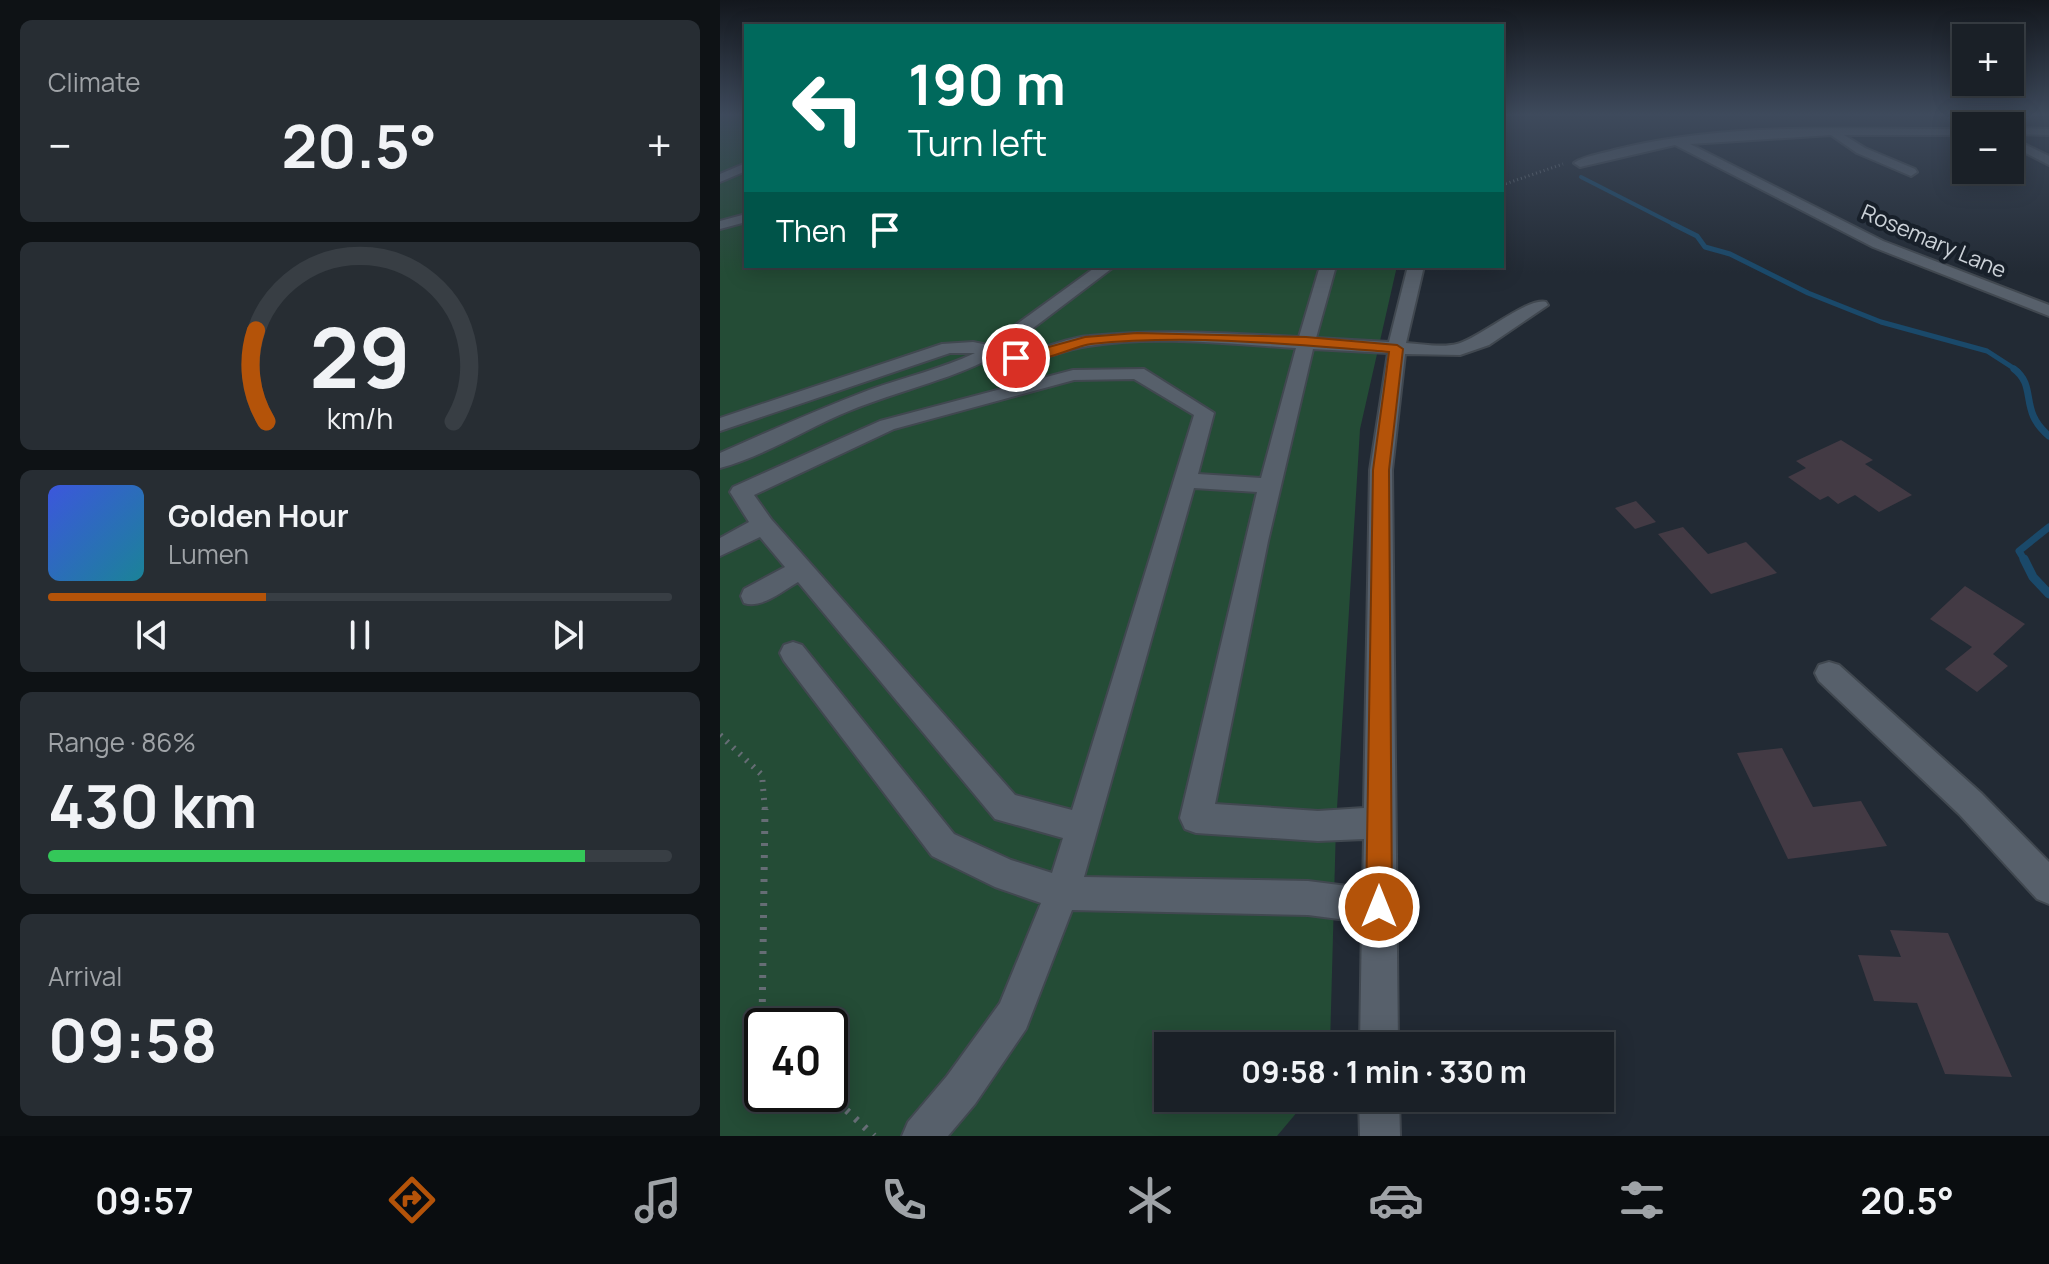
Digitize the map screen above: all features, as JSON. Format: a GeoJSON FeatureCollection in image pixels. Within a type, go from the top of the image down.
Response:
{"type":"FeatureCollection","features":[{"type":"Feature","properties":{"kind":"street","name":"Rosemary Lane"},"geometry":{"type":"LineString","coordinates":[[1727,167],[1878,244],[2049,311]]}},
{"type":"Feature","properties":{"kind":"street"},"geometry":{"type":"LineString","coordinates":[[1903,167],[1911,172]]}},
{"type":"Feature","properties":{"kind":"street"},"geometry":{"type":"LineString","coordinates":[[720,178],[744,168]]}},
{"type":"Feature","properties":{"kind":"street"},"geometry":{"type":"LineString","coordinates":[[720,225],[744,219]]}},
{"type":"Feature","properties":{"kind":"street"},"geometry":{"type":"LineString","coordinates":[[720,461],[842,407],[909,382],[954,370],[990,352],[1104,268]]}},
{"type":"Feature","properties":{"kind":"street"},"geometry":{"type":"LineString","coordinates":[[1327,268],[1270,486],[1196,818],[1318,826],[1379,823]]}},
{"type":"Feature","properties":{"kind":"street"},"geometry":{"type":"LineString","coordinates":[[1379,1032],[1381,470],[1397,349],[1416,268]]}},
{"type":"Feature","properties":{"kind":"street"},"geometry":{"type":"LineString","coordinates":[[720,425],[923,354],[961,347],[1016,358],[1041,355],[1085,341],[1180,336],[1454,351],[1483,341],[1540,305]]}},
{"type":"Feature","properties":{"kind":"street"},"geometry":{"type":"LineString","coordinates":[[922,1136],[961,1090],[1013,1016],[1062,893],[1082,828],[1186,480],[1204,413],[1138,373],[1073,375],[887,425],[741,492],[799,570],[1006,808],[1082,828]]}},
{"type":"Feature","properties":{"kind":"street"},"geometry":{"type":"LineString","coordinates":[[1186,480],[1270,486]]}},
{"type":"Feature","properties":{"kind":"street"},"geometry":{"type":"LineString","coordinates":[[720,548],[763,525]]}},
{"type":"Feature","properties":{"kind":"street"},"geometry":{"type":"LineString","coordinates":[[753,596],[799,570]]}},
{"type":"Feature","properties":{"kind":"street"},"geometry":{"type":"LineString","coordinates":[[793,653],[943,845],[1007,875],[1062,893],[1308,898],[1379,907]]}},
{"type":"Feature","properties":{"kind":"street"},"geometry":{"type":"LineString","coordinates":[[1829,673],[1961,793],[2007,838],[2049,887]]}},
{"type":"Feature","properties":{"kind":"street"},"geometry":{"type":"LineString","coordinates":[[1379,1112],[1380,1136]]}},
{"type":"Feature","properties":{"kind":"path"},"geometry":{"type":"LineString","coordinates":[[1504,184],[1554,167]]}},
{"type":"Feature","properties":{"kind":"path"},"geometry":{"type":"LineString","coordinates":[[720,735],[727,744],[758,766],[765,783],[762,1008]]}},
{"type":"Feature","properties":{"kind":"path"},"geometry":{"type":"LineString","coordinates":[[848,1112],[874,1136]]}},
{"type":"Feature","properties":{"kind":"green space"},"geometry":{"type":"Polygon","coordinates":[[[720,167],[744,167],[744,268],[1397,268],[1360,429],[1336,825],[1330,1032],[1154,1032],[1154,1112],[1297,1112],[1277,1136],[720,1136],[720,167]]]}},
{"type":"Feature","properties":{"kind":"building"},"geometry":{"type":"Polygon","coordinates":[[[1841,440],[1873,460],[1865,464],[1912,495],[1879,512],[1855,495],[1838,504],[1828,496],[1820,500],[1788,477],[1806,468],[1796,461],[1841,440]]]}},
{"type":"Feature","properties":{"kind":"building"},"geometry":{"type":"Polygon","coordinates":[[[1636,501],[1656,522],[1635,529],[1615,508],[1636,501]]]}},
{"type":"Feature","properties":{"kind":"building"},"geometry":{"type":"Polygon","coordinates":[[[1683,527],[1708,554],[1746,542],[1777,573],[1711,594],[1658,534],[1683,527]]]}},
{"type":"Feature","properties":{"kind":"building"},"geometry":{"type":"Polygon","coordinates":[[[1965,586],[2025,624],[1993,654],[2008,666],[1977,692],[1945,669],[1972,647],[1930,619],[1965,586]]]}},
{"type":"Feature","properties":{"kind":"building"},"geometry":{"type":"Polygon","coordinates":[[[1782,748],[1813,807],[1861,801],[1887,846],[1788,859],[1737,753],[1782,748]]]}},
{"type":"Feature","properties":{"kind":"building"},"geometry":{"type":"Polygon","coordinates":[[[1890,930],[1948,933],[2012,1077],[1945,1074],[1917,1003],[1874,1001],[1858,955],[1901,957],[1890,930]]]}},
{"type":"Feature","properties":{"kind":"waterway"},"geometry":{"type":"LineString","coordinates":[[1581,177],[1677,226]]}},
{"type":"Feature","properties":{"kind":"waterway"},"geometry":{"type":"LineString","coordinates":[[1673,224],[1677,226]]}},
{"type":"Feature","properties":{"kind":"waterway"},"geometry":{"type":"LineString","coordinates":[[1677,226],[1697,236],[1705,247],[1730,254],[1808,293],[1881,322],[1987,351],[2018,371]]}},
{"type":"Feature","properties":{"kind":"waterway"},"geometry":{"type":"LineString","coordinates":[[2014,369],[2025,383],[2034,417],[2049,436]]}},
{"type":"Feature","properties":{"kind":"waterway"},"geometry":{"type":"LineString","coordinates":[[2025,561],[2019,551],[2049,527]]}},
{"type":"Feature","properties":{"kind":"waterway"},"geometry":{"type":"LineString","coordinates":[[2025,561],[2033,577],[2049,594]]}},
{"type":"Feature","properties":{"kind":"route"},"geometry":{"type":"LineString","coordinates":[[1016,358],[1041,355],[1085,341],[1137,337],[1306,341],[1397,349],[1381,470],[1379,907]]}}]}
